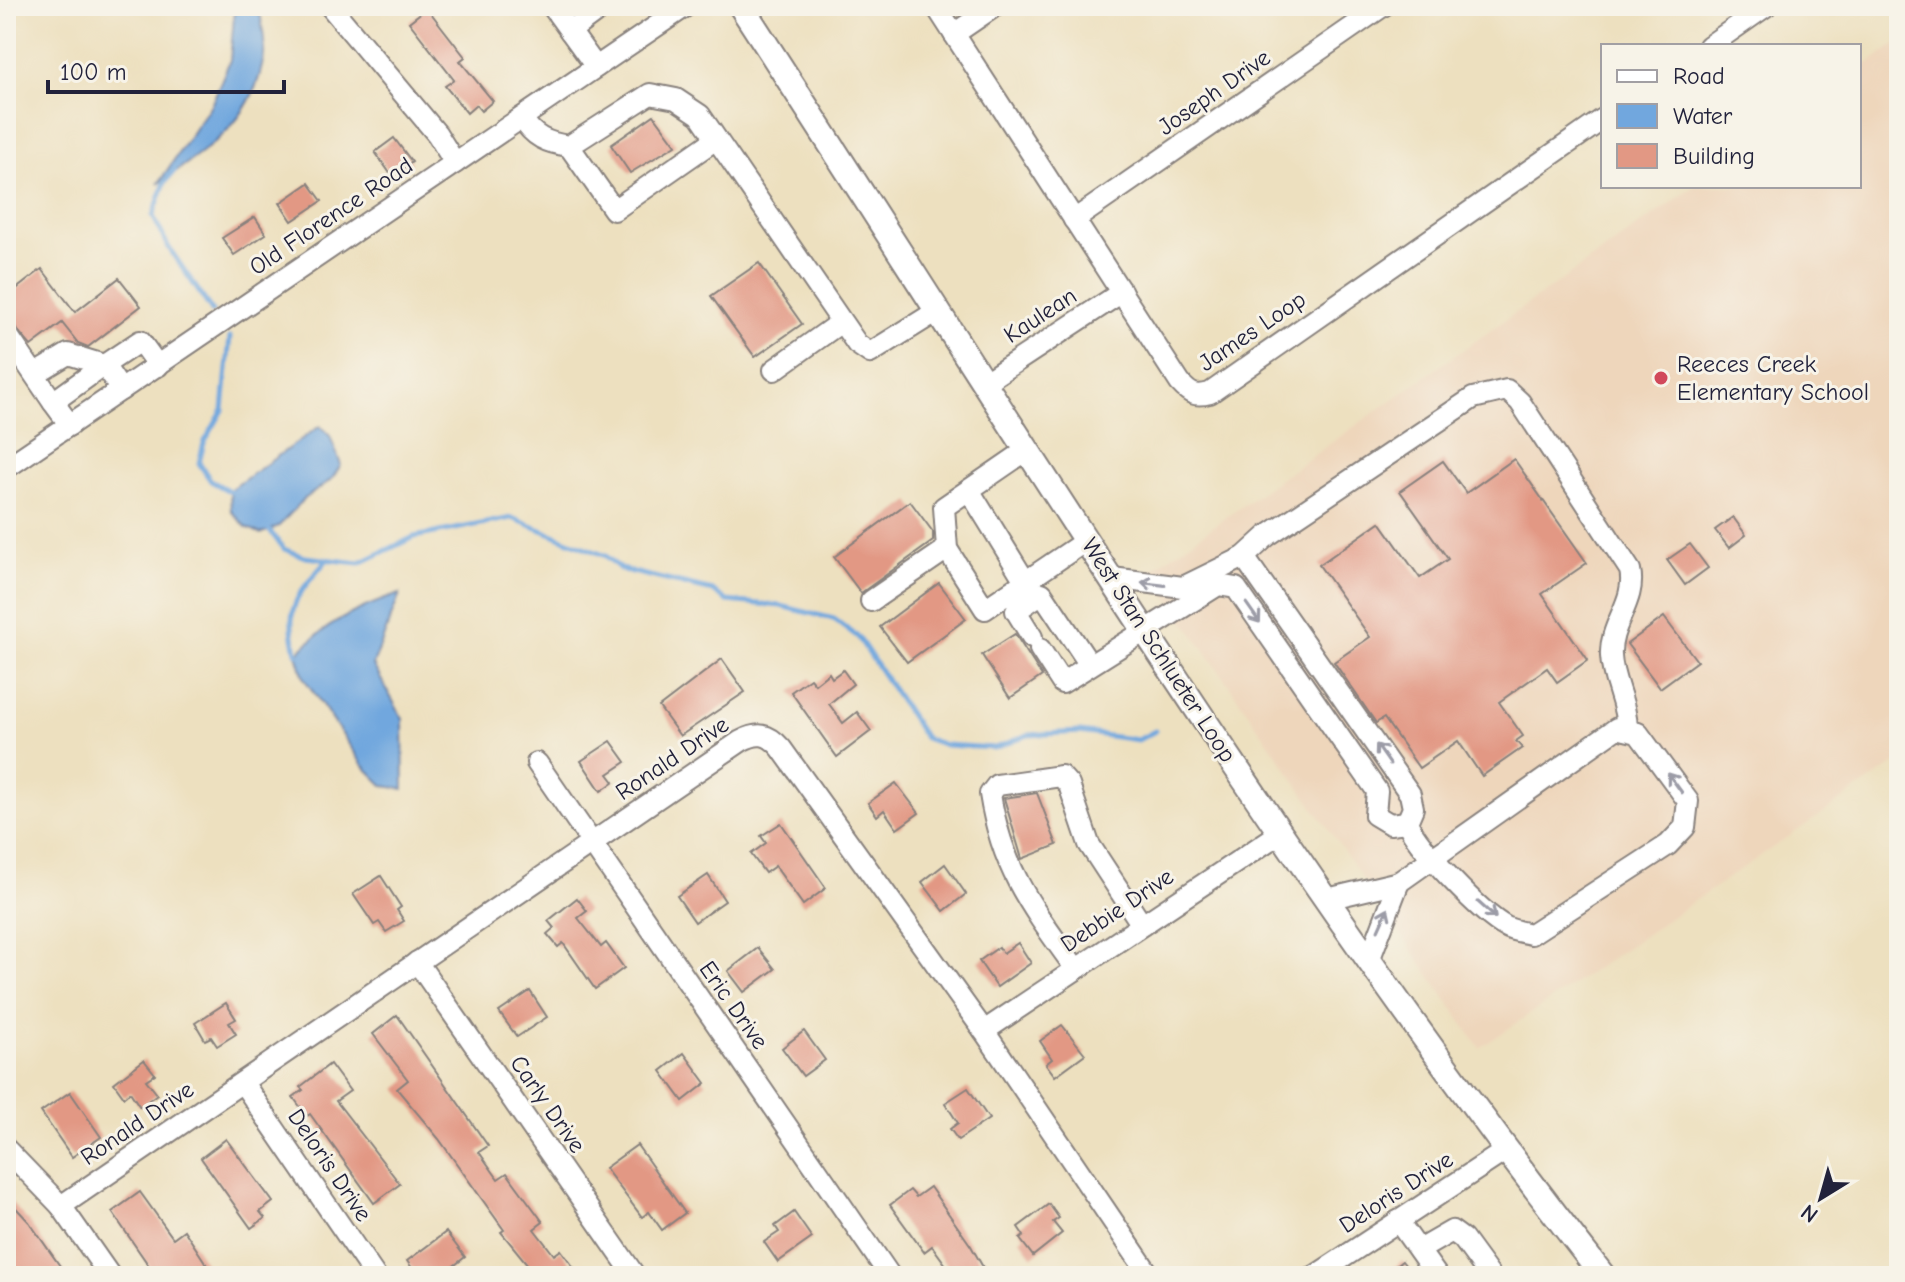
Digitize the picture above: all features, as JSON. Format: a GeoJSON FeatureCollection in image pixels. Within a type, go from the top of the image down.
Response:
{"type":"FeatureCollection","features":[{"type":"Feature","properties":{"kind":"main road","name":"West Stan Schlueter Loop"},"geometry":{"type":"LineString","coordinates":[[741,6],[1027,450],[1280,833],[1505,1151],[1603,1276]]}},
{"type":"Feature","properties":{"kind":"street"},"geometry":{"type":"LineString","coordinates":[[330,6],[437,134],[455,163]]}},
{"type":"Feature","properties":{"kind":"street"},"geometry":{"type":"LineString","coordinates":[[552,6],[596,67]]}},
{"type":"Feature","properties":{"kind":"street"},"geometry":{"type":"LineString","coordinates":[[570,31],[604,6]]}},
{"type":"Feature","properties":{"kind":"street","name":"Old Florence Road"},"geometry":{"type":"LineString","coordinates":[[6,468],[686,6]]}},
{"type":"Feature","properties":{"kind":"street","name":"James Loop"},"geometry":{"type":"LineString","coordinates":[[936,6],[1190,394],[1210,393],[1601,120]]}},
{"type":"Feature","properties":{"kind":"street"},"geometry":{"type":"LineString","coordinates":[[954,34],[995,6]]}},
{"type":"Feature","properties":{"kind":"street","name":"Joseph Drive"},"geometry":{"type":"LineString","coordinates":[[1074,220],[1383,6]]}},
{"type":"Feature","properties":{"kind":"street"},"geometry":{"type":"LineString","coordinates":[[1712,44],[1766,6]]}},
{"type":"Feature","properties":{"kind":"street"},"geometry":{"type":"LineString","coordinates":[[522,118],[528,129],[548,144],[569,146],[650,94],[676,99],[700,115],[857,344],[870,353],[939,310]]}},
{"type":"Feature","properties":{"kind":"street"},"geometry":{"type":"LineString","coordinates":[[569,146],[614,210],[716,139]]}},
{"type":"Feature","properties":{"kind":"street","name":"Kaulean"},"geometry":{"type":"LineString","coordinates":[[985,382],[1122,292]]}},
{"type":"Feature","properties":{"kind":"street"},"geometry":{"type":"LineString","coordinates":[[774,370],[841,322]]}},
{"type":"Feature","properties":{"kind":"street"},"geometry":{"type":"LineString","coordinates":[[6,333],[70,425]]}},
{"type":"Feature","properties":{"kind":"street"},"geometry":{"type":"LineString","coordinates":[[53,402],[140,341],[158,366]]}},
{"type":"Feature","properties":{"kind":"street"},"geometry":{"type":"LineString","coordinates":[[35,374],[68,354],[104,365],[121,390]]}},
{"type":"Feature","properties":{"kind":"street"},"geometry":{"type":"LineString","coordinates":[[1112,578],[1183,587],[1244,557],[1267,536],[1473,398],[1507,390],[1520,402],[1630,570],[1631,593],[1612,643],[1611,657],[1627,710],[1627,730]]}},
{"type":"Feature","properties":{"kind":"street"},"geometry":{"type":"LineString","coordinates":[[1027,450],[944,507],[947,549],[985,609],[1087,540]]}},
{"type":"Feature","properties":{"kind":"street"},"geometry":{"type":"LineString","coordinates":[[969,490],[1025,581]]}},
{"type":"Feature","properties":{"kind":"street"},"geometry":{"type":"LineString","coordinates":[[871,601],[947,549]]}},
{"type":"Feature","properties":{"kind":"street"},"geometry":{"type":"LineString","coordinates":[[1244,557],[1410,794],[1413,808],[1407,822]]}},
{"type":"Feature","properties":{"kind":"street"},"geometry":{"type":"LineString","coordinates":[[1090,665],[1042,593],[1016,611],[1062,683],[1218,585],[1236,588],[1377,791],[1375,815],[1390,824],[1407,822]]}},
{"type":"Feature","properties":{"kind":"street"},"geometry":{"type":"LineString","coordinates":[[1327,899],[1399,882],[1429,857],[1617,728],[1638,733],[1688,801],[1685,827],[1668,845],[1531,934],[1506,927],[1429,857],[1407,822]]}},
{"type":"Feature","properties":{"kind":"street","name":"Ronald Drive"},"geometry":{"type":"LineString","coordinates":[[61,1206],[741,741],[759,733],[772,738],[984,1031],[1150,1276]]}},
{"type":"Feature","properties":{"kind":"street","name":"Eric Drive"},"geometry":{"type":"LineString","coordinates":[[537,763],[890,1276]]}},
{"type":"Feature","properties":{"kind":"street"},"geometry":{"type":"LineString","coordinates":[[1076,969],[1013,877],[995,829],[990,794],[997,785],[1061,776],[1069,785],[1089,844],[1142,925]]}},
{"type":"Feature","properties":{"kind":"street","name":"Debbie Drive"},"geometry":{"type":"LineString","coordinates":[[984,1031],[1280,833]]}},
{"type":"Feature","properties":{"kind":"street"},"geometry":{"type":"LineString","coordinates":[[1370,958],[1399,882]]}},
{"type":"Feature","properties":{"kind":"street","name":"Carly Drive"},"geometry":{"type":"LineString","coordinates":[[417,962],[635,1276]]}},
{"type":"Feature","properties":{"kind":"street","name":"Deloris Drive"},"geometry":{"type":"LineString","coordinates":[[243,1083],[375,1276]]}},
{"type":"Feature","properties":{"kind":"street"},"geometry":{"type":"LineString","coordinates":[[6,1149],[61,1206],[110,1276]]}},
{"type":"Feature","properties":{"kind":"street","name":"Deloris Drive"},"geometry":{"type":"LineString","coordinates":[[1315,1276],[1505,1151]]}},
{"type":"Feature","properties":{"kind":"street"},"geometry":{"type":"LineString","coordinates":[[1398,1221],[1437,1276]]}},
{"type":"Feature","properties":{"kind":"street"},"geometry":{"type":"LineString","coordinates":[[1419,1250],[1452,1231],[1463,1239],[1490,1276]]}},
{"type":"Feature","properties":{"kind":"shaded area","name":"Reeces Creek Elementary School"},"geometry":{"type":"Polygon","coordinates":[[[1899,42],[1899,761],[1480,1048],[1150,571],[1692,188],[1861,188],[1861,69],[1899,42]]]}},
{"type":"Feature","properties":{"kind":"water"},"geometry":{"type":"Polygon","coordinates":[[[235,6],[259,6],[264,55],[259,79],[240,116],[226,131],[158,184],[212,103],[230,60],[235,6]]]}},
{"type":"Feature","properties":{"kind":"water"},"geometry":{"type":"Polygon","coordinates":[[[320,426],[330,436],[341,465],[332,479],[303,500],[279,526],[261,534],[246,527],[231,511],[230,490],[320,426]]]}},
{"type":"Feature","properties":{"kind":"water"},"geometry":{"type":"Polygon","coordinates":[[[400,594],[373,665],[403,719],[404,789],[384,786],[363,765],[304,678],[297,654],[344,617],[400,594]]]}},
{"type":"Feature","properties":{"kind":"building"},"geometry":{"type":"Polygon","coordinates":[[[427,8],[465,57],[460,61],[493,101],[481,111],[476,105],[467,113],[445,86],[454,80],[409,22],[427,8]]]}},
{"type":"Feature","properties":{"kind":"building"},"geometry":{"type":"Polygon","coordinates":[[[654,115],[676,145],[630,173],[611,145],[654,115]]]}},
{"type":"Feature","properties":{"kind":"building"},"geometry":{"type":"Polygon","coordinates":[[[394,138],[412,162],[392,176],[375,152],[394,138]]]}},
{"type":"Feature","properties":{"kind":"building"},"geometry":{"type":"Polygon","coordinates":[[[309,183],[322,201],[292,221],[280,203],[309,183]]]}},
{"type":"Feature","properties":{"kind":"building"},"geometry":{"type":"Polygon","coordinates":[[[255,217],[266,234],[234,255],[222,238],[255,217]]]}},
{"type":"Feature","properties":{"kind":"building"},"geometry":{"type":"Polygon","coordinates":[[[759,263],[802,324],[755,357],[711,296],[759,263]]]}},
{"type":"Feature","properties":{"kind":"building"},"geometry":{"type":"Polygon","coordinates":[[[42,269],[75,312],[119,278],[141,306],[88,347],[78,343],[62,323],[31,346],[6,317],[6,297],[42,269]]]}},
{"type":"Feature","properties":{"kind":"building"},"geometry":{"type":"Polygon","coordinates":[[[1514,459],[1587,563],[1542,594],[1588,660],[1557,682],[1547,668],[1499,702],[1523,736],[1516,741],[1522,748],[1482,776],[1458,741],[1419,768],[1384,718],[1376,723],[1334,662],[1370,637],[1319,565],[1380,522],[1420,578],[1448,559],[1400,491],[1443,461],[1466,493],[1514,459]]]}},
{"type":"Feature","properties":{"kind":"building"},"geometry":{"type":"Polygon","coordinates":[[[910,501],[933,532],[933,541],[861,593],[834,557],[910,501]]]}},
{"type":"Feature","properties":{"kind":"building"},"geometry":{"type":"Polygon","coordinates":[[[1733,517],[1746,535],[1729,548],[1715,530],[1733,517]]]}},
{"type":"Feature","properties":{"kind":"building"},"geometry":{"type":"Polygon","coordinates":[[[1690,544],[1708,568],[1685,585],[1667,560],[1690,544]]]}},
{"type":"Feature","properties":{"kind":"building"},"geometry":{"type":"Polygon","coordinates":[[[939,583],[966,619],[907,662],[880,627],[939,583]]]}},
{"type":"Feature","properties":{"kind":"building"},"geometry":{"type":"Polygon","coordinates":[[[1664,617],[1697,661],[1660,688],[1627,644],[1664,617]]]}},
{"type":"Feature","properties":{"kind":"building"},"geometry":{"type":"Polygon","coordinates":[[[1015,634],[1042,676],[1010,698],[982,655],[1015,634]]]}},
{"type":"Feature","properties":{"kind":"building"},"geometry":{"type":"Polygon","coordinates":[[[722,659],[745,692],[680,736],[659,707],[722,659]]]}},
{"type":"Feature","properties":{"kind":"building"},"geometry":{"type":"Polygon","coordinates":[[[843,670],[853,684],[829,704],[843,723],[857,712],[871,731],[837,757],[791,692],[810,678],[815,684],[829,673],[832,678],[843,670]]]}},
{"type":"Feature","properties":{"kind":"building"},"geometry":{"type":"Polygon","coordinates":[[[611,741],[626,762],[608,774],[614,782],[601,791],[581,761],[611,741]]]}},
{"type":"Feature","properties":{"kind":"building"},"geometry":{"type":"Polygon","coordinates":[[[896,783],[919,813],[897,829],[884,810],[877,816],[868,803],[896,783]]]}},
{"type":"Feature","properties":{"kind":"building"},"geometry":{"type":"Polygon","coordinates":[[[1037,793],[1057,845],[1022,859],[1004,798],[1037,793]]]}},
{"type":"Feature","properties":{"kind":"building"},"geometry":{"type":"Polygon","coordinates":[[[781,823],[826,888],[803,905],[775,866],[765,873],[751,854],[766,843],[761,836],[781,823]]]}},
{"type":"Feature","properties":{"kind":"building"},"geometry":{"type":"Polygon","coordinates":[[[945,864],[966,894],[944,911],[922,882],[945,864]]]}},
{"type":"Feature","properties":{"kind":"building"},"geometry":{"type":"Polygon","coordinates":[[[708,875],[725,901],[695,922],[677,896],[708,875]]]}},
{"type":"Feature","properties":{"kind":"building"},"geometry":{"type":"Polygon","coordinates":[[[381,876],[401,907],[397,910],[404,921],[386,932],[379,922],[374,925],[353,894],[381,876]]]}},
{"type":"Feature","properties":{"kind":"building"},"geometry":{"type":"Polygon","coordinates":[[[577,898],[587,911],[578,918],[601,947],[606,943],[624,968],[595,989],[563,943],[558,947],[547,934],[554,928],[548,921],[577,898]]]}},
{"type":"Feature","properties":{"kind":"building"},"geometry":{"type":"Polygon","coordinates":[[[1018,943],[1031,963],[997,987],[979,961],[999,947],[1003,953],[1018,943]]]}},
{"type":"Feature","properties":{"kind":"building"},"geometry":{"type":"Polygon","coordinates":[[[758,948],[775,969],[744,992],[728,971],[758,948]]]}},
{"type":"Feature","properties":{"kind":"building"},"geometry":{"type":"Polygon","coordinates":[[[530,991],[547,1017],[517,1037],[499,1012],[530,991]]]}},
{"type":"Feature","properties":{"kind":"building"},"geometry":{"type":"Polygon","coordinates":[[[226,1003],[236,1019],[229,1023],[236,1034],[217,1046],[211,1037],[205,1040],[195,1023],[226,1003]]]}},
{"type":"Feature","properties":{"kind":"building"},"geometry":{"type":"Polygon","coordinates":[[[397,1015],[488,1146],[479,1152],[498,1179],[507,1173],[543,1222],[534,1229],[554,1255],[561,1250],[580,1276],[537,1276],[501,1232],[504,1230],[439,1139],[397,1089],[408,1080],[373,1034],[397,1015]]]}},
{"type":"Feature","properties":{"kind":"building"},"geometry":{"type":"Polygon","coordinates":[[[1062,1025],[1085,1054],[1055,1076],[1046,1064],[1052,1059],[1040,1041],[1062,1025]]]}},
{"type":"Feature","properties":{"kind":"building"},"geometry":{"type":"Polygon","coordinates":[[[804,1031],[825,1060],[803,1076],[782,1048],[804,1031]]]}},
{"type":"Feature","properties":{"kind":"building"},"geometry":{"type":"Polygon","coordinates":[[[684,1053],[706,1083],[683,1101],[661,1071],[684,1053]]]}},
{"type":"Feature","properties":{"kind":"building"},"geometry":{"type":"Polygon","coordinates":[[[144,1060],[155,1074],[146,1080],[157,1094],[140,1107],[130,1092],[124,1097],[114,1083],[144,1060]]]}},
{"type":"Feature","properties":{"kind":"building"},"geometry":{"type":"Polygon","coordinates":[[[330,1064],[350,1091],[336,1101],[400,1184],[374,1203],[310,1114],[307,1116],[293,1097],[303,1090],[300,1087],[330,1064]]]}},
{"type":"Feature","properties":{"kind":"building"},"geometry":{"type":"Polygon","coordinates":[[[968,1088],[989,1119],[958,1140],[950,1129],[958,1123],[945,1103],[968,1088]]]}},
{"type":"Feature","properties":{"kind":"building"},"geometry":{"type":"Polygon","coordinates":[[[70,1092],[101,1137],[72,1157],[41,1112],[70,1092]]]}},
{"type":"Feature","properties":{"kind":"building"},"geometry":{"type":"Polygon","coordinates":[[[226,1139],[273,1202],[260,1212],[265,1218],[251,1228],[201,1158],[226,1139]]]}},
{"type":"Feature","properties":{"kind":"building"},"geometry":{"type":"Polygon","coordinates":[[[637,1145],[685,1213],[662,1230],[649,1212],[642,1217],[605,1168],[637,1145]]]}},
{"type":"Feature","properties":{"kind":"building"},"geometry":{"type":"Polygon","coordinates":[[[930,1187],[988,1276],[954,1276],[932,1246],[924,1252],[890,1205],[910,1190],[916,1197],[930,1187]]]}},
{"type":"Feature","properties":{"kind":"building"},"geometry":{"type":"Polygon","coordinates":[[[140,1192],[173,1238],[184,1230],[214,1276],[156,1276],[112,1212],[140,1192]]]}},
{"type":"Feature","properties":{"kind":"building"},"geometry":{"type":"Polygon","coordinates":[[[6,1197],[29,1222],[67,1276],[6,1276],[6,1197]]]}},
{"type":"Feature","properties":{"kind":"building"},"geometry":{"type":"Polygon","coordinates":[[[1049,1204],[1059,1218],[1053,1222],[1062,1233],[1033,1256],[1020,1239],[1024,1236],[1018,1227],[1049,1204]]]}},
{"type":"Feature","properties":{"kind":"building"},"geometry":{"type":"Polygon","coordinates":[[[794,1212],[812,1238],[778,1262],[764,1242],[779,1232],[775,1226],[794,1212]]]}},
{"type":"Feature","properties":{"kind":"building"},"geometry":{"type":"Polygon","coordinates":[[[446,1232],[465,1257],[441,1276],[418,1276],[407,1261],[446,1232]]]}},
{"type":"Feature","properties":{"kind":"building"},"geometry":{"type":"Polygon","coordinates":[[[1402,1261],[1414,1276],[1383,1276],[1402,1261]]]}},
{"type":"Feature","properties":{"kind":"waterway"},"geometry":{"type":"LineString","coordinates":[[175,170],[165,182],[153,216],[169,248],[212,311]]}},
{"type":"Feature","properties":{"kind":"waterway"},"geometry":{"type":"LineString","coordinates":[[230,337],[223,410],[204,443],[199,463],[211,481],[233,493]]}},
{"type":"Feature","properties":{"kind":"waterway"},"geometry":{"type":"LineString","coordinates":[[265,525],[284,549],[305,557],[360,563],[414,537],[512,518],[606,556],[620,569],[713,591],[727,601],[781,606],[834,619],[858,637],[925,738],[945,745],[995,748],[1028,735],[1080,732],[1138,740],[1155,731]]}},
{"type":"Feature","properties":{"kind":"waterway"},"geometry":{"type":"LineString","coordinates":[[297,654],[292,624],[296,602],[327,560]]}},
{"type":"Feature","properties":{"kind":"place","name":"Reeces Creek Elementary School"},"geometry":{"type":"Point","coordinates":[1661,378]}}]}
